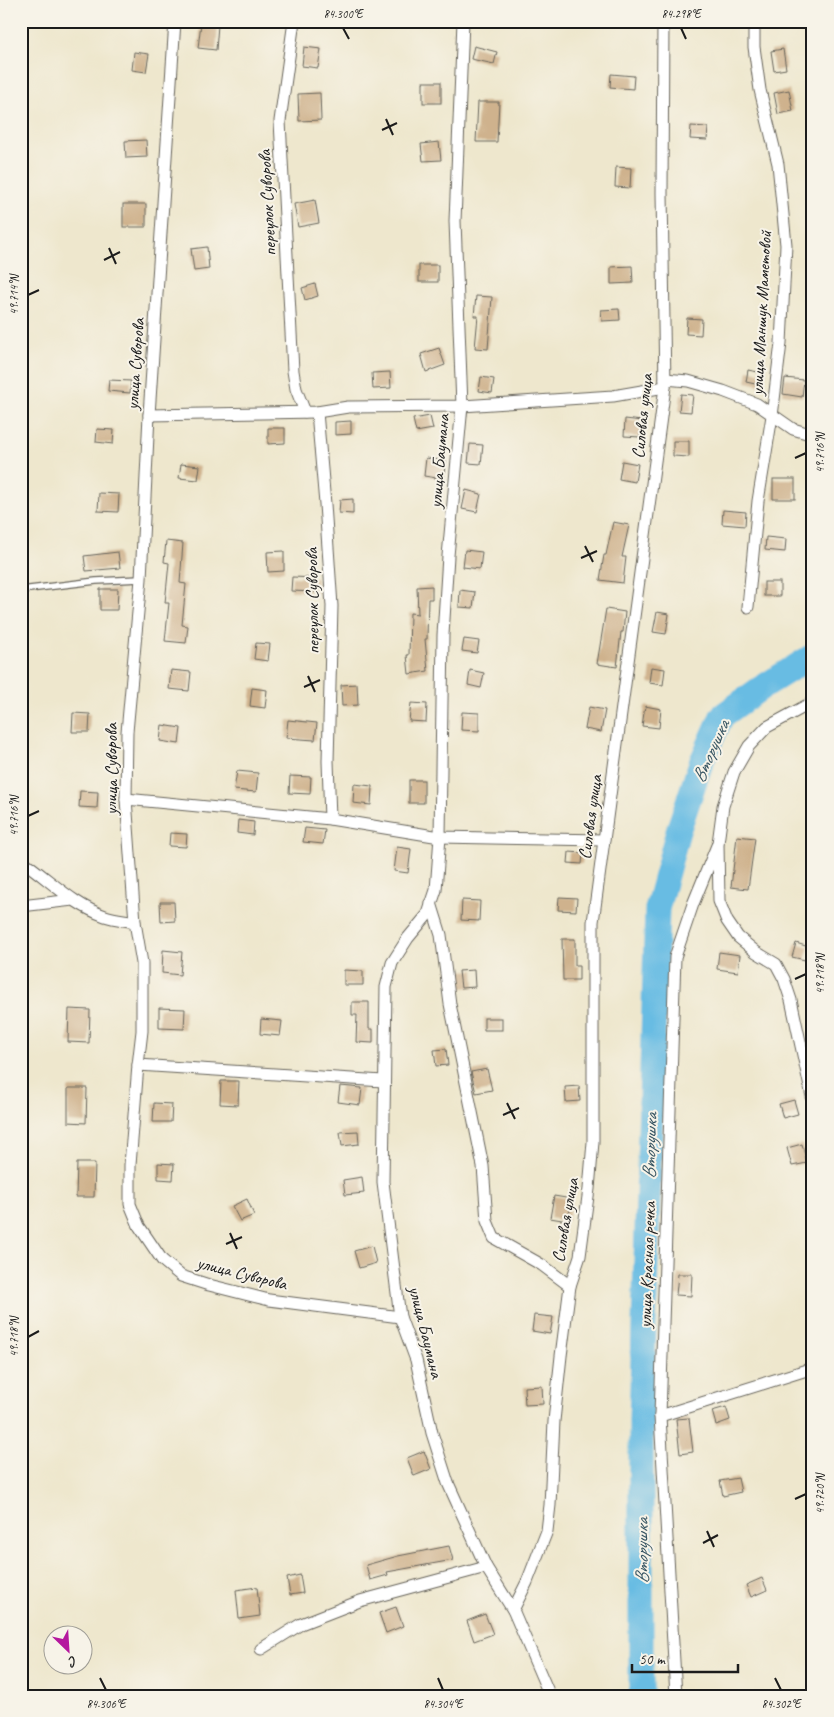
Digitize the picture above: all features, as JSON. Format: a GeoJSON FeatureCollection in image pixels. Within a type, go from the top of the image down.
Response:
{"type":"FeatureCollection","features":[{"type":"Feature","properties":{"kind":"street","name":"улица Суворова"},"geometry":{"type":"LineString","coordinates":[[175,21],[140,579],[127,732],[126,799],[135,922],[142,963],[142,1031],[130,1165],[130,1204],[139,1226],[162,1260],[182,1276],[217,1288],[269,1300],[400,1317]]}},
{"type":"Feature","properties":{"kind":"street","name":"переулок Суворова"},"geometry":{"type":"LineString","coordinates":[[294,21],[280,121],[293,371],[296,389],[311,412],[326,504],[332,606],[328,761],[330,819]]}},
{"type":"Feature","properties":{"kind":"street","name":"улица Баумана"},"geometry":{"type":"LineString","coordinates":[[463,21],[456,221],[462,406],[448,556],[443,635],[440,837],[436,890],[428,914],[408,938],[392,963],[386,987],[383,1081],[383,1182],[400,1317],[416,1360],[432,1433],[448,1483],[486,1567],[513,1610],[550,1696]]}},
{"type":"Feature","properties":{"kind":"street","name":"Силовая улица"},"geometry":{"type":"LineString","coordinates":[[513,1610],[527,1582],[547,1531],[554,1421],[570,1286],[580,1256],[589,1190],[593,1142],[593,922],[665,383],[662,194],[663,21]]}},
{"type":"Feature","properties":{"kind":"street","name":"улица Маншук Маметовой"},"geometry":{"type":"LineString","coordinates":[[748,607],[758,501],[772,416],[781,343],[786,245],[778,164],[760,90],[754,47],[754,21]]}},
{"type":"Feature","properties":{"kind":"street"},"geometry":{"type":"LineString","coordinates":[[149,416],[311,412],[348,407],[462,406],[613,396],[665,383],[688,381],[756,404],[793,429],[813,435]]}},
{"type":"Feature","properties":{"kind":"street"},"geometry":{"type":"LineString","coordinates":[[813,702],[767,727],[749,746],[734,772],[723,806],[718,843],[719,901],[727,921],[738,937],[756,952],[776,964],[784,979],[791,1000],[813,1101]]}},
{"type":"Feature","properties":{"kind":"street"},"geometry":{"type":"LineString","coordinates":[[126,799],[330,819],[440,837],[604,840]]}},
{"type":"Feature","properties":{"kind":"street","name":"улица Красная речка"},"geometry":{"type":"LineString","coordinates":[[676,1696],[660,1416],[675,957],[693,904],[718,843]]}},
{"type":"Feature","properties":{"kind":"street"},"geometry":{"type":"LineString","coordinates":[[21,860],[73,900],[105,916],[135,922]]}},
{"type":"Feature","properties":{"kind":"street"},"geometry":{"type":"LineString","coordinates":[[21,906],[73,900]]}},
{"type":"Feature","properties":{"kind":"street"},"geometry":{"type":"LineString","coordinates":[[431,903],[441,934],[450,1004],[483,1166],[487,1221],[494,1238],[542,1265],[570,1286]]}},
{"type":"Feature","properties":{"kind":"street"},"geometry":{"type":"LineString","coordinates":[[138,1065],[383,1081]]}},
{"type":"Feature","properties":{"kind":"street"},"geometry":{"type":"LineString","coordinates":[[660,1416],[813,1368]]}},
{"type":"Feature","properties":{"kind":"street"},"geometry":{"type":"LineString","coordinates":[[261,1649],[301,1624],[360,1601],[452,1574],[486,1567]]}},
{"type":"Feature","properties":{"kind":"lane"},"geometry":{"type":"LineString","coordinates":[[21,590],[96,581],[140,579]]}},
{"type":"Feature","properties":{"kind":"building"},"geometry":{"type":"Polygon","coordinates":[[[201,23],[218,25],[216,50],[198,48],[201,23]]]}},
{"type":"Feature","properties":{"kind":"building"},"geometry":{"type":"Polygon","coordinates":[[[474,46],[497,52],[494,64],[471,59],[474,46]]]}},
{"type":"Feature","properties":{"kind":"building"},"geometry":{"type":"Polygon","coordinates":[[[304,47],[321,49],[318,68],[302,66],[304,47]]]}},
{"type":"Feature","properties":{"kind":"building"},"geometry":{"type":"Polygon","coordinates":[[[783,49],[786,69],[774,71],[771,51],[783,49]]]}},
{"type":"Feature","properties":{"kind":"building"},"geometry":{"type":"Polygon","coordinates":[[[134,52],[149,54],[146,72],[132,70],[134,52]]]}},
{"type":"Feature","properties":{"kind":"building"},"geometry":{"type":"Polygon","coordinates":[[[611,74],[634,76],[633,89],[610,87],[611,74]]]}},
{"type":"Feature","properties":{"kind":"building"},"geometry":{"type":"Polygon","coordinates":[[[423,82],[441,82],[441,103],[423,103],[423,82]]]}},
{"type":"Feature","properties":{"kind":"building"},"geometry":{"type":"Polygon","coordinates":[[[789,90],[793,111],[778,114],[774,93],[789,90]]]}},
{"type":"Feature","properties":{"kind":"building"},"geometry":{"type":"Polygon","coordinates":[[[320,93],[321,120],[299,121],[298,94],[320,93]]]}},
{"type":"Feature","properties":{"kind":"building"},"geometry":{"type":"Polygon","coordinates":[[[478,102],[499,102],[497,142],[476,142],[478,102]]]}},
{"type":"Feature","properties":{"kind":"building"},"geometry":{"type":"Polygon","coordinates":[[[691,126],[708,127],[707,140],[690,139],[691,126]]]}},
{"type":"Feature","properties":{"kind":"building"},"geometry":{"type":"Polygon","coordinates":[[[146,140],[147,157],[126,158],[125,141],[146,140]]]}},
{"type":"Feature","properties":{"kind":"building"},"geometry":{"type":"Polygon","coordinates":[[[439,142],[441,160],[423,161],[421,144],[439,142]]]}},
{"type":"Feature","properties":{"kind":"building"},"geometry":{"type":"Polygon","coordinates":[[[616,167],[631,168],[630,188],[615,187],[616,167]]]}},
{"type":"Feature","properties":{"kind":"building"},"geometry":{"type":"Polygon","coordinates":[[[315,200],[319,223],[298,227],[294,204],[315,200]]]}},
{"type":"Feature","properties":{"kind":"building"},"geometry":{"type":"Polygon","coordinates":[[[123,204],[146,204],[146,227],[123,227],[123,204]]]}},
{"type":"Feature","properties":{"kind":"building"},"geometry":{"type":"Polygon","coordinates":[[[207,247],[209,269],[194,271],[191,249],[207,247]]]}},
{"type":"Feature","properties":{"kind":"building"},"geometry":{"type":"Polygon","coordinates":[[[419,265],[438,265],[438,282],[419,282],[419,265]]]}},
{"type":"Feature","properties":{"kind":"building"},"geometry":{"type":"Polygon","coordinates":[[[632,266],[633,283],[611,284],[611,267],[632,266]]]}},
{"type":"Feature","properties":{"kind":"building"},"geometry":{"type":"Polygon","coordinates":[[[315,284],[318,296],[305,300],[302,288],[315,284]]]}},
{"type":"Feature","properties":{"kind":"building"},"geometry":{"type":"Polygon","coordinates":[[[476,296],[492,297],[488,349],[475,348],[478,316],[474,316],[476,296]]]}},
{"type":"Feature","properties":{"kind":"building"},"geometry":{"type":"Polygon","coordinates":[[[619,309],[620,320],[602,321],[601,310],[619,309]]]}},
{"type":"Feature","properties":{"kind":"building"},"geometry":{"type":"Polygon","coordinates":[[[687,318],[702,319],[701,335],[686,334],[687,318]]]}},
{"type":"Feature","properties":{"kind":"building"},"geometry":{"type":"Polygon","coordinates":[[[439,348],[445,365],[426,372],[421,354],[439,348]]]}},
{"type":"Feature","properties":{"kind":"building"},"geometry":{"type":"Polygon","coordinates":[[[748,370],[763,373],[760,385],[746,382],[748,370]]]}},
{"type":"Feature","properties":{"kind":"building"},"geometry":{"type":"Polygon","coordinates":[[[390,372],[391,388],[373,389],[372,373],[390,372]]]}},
{"type":"Feature","properties":{"kind":"building"},"geometry":{"type":"Polygon","coordinates":[[[481,377],[494,379],[492,393],[479,391],[481,377]]]}},
{"type":"Feature","properties":{"kind":"building"},"geometry":{"type":"Polygon","coordinates":[[[785,378],[804,380],[802,397],[783,394],[785,378]]]}},
{"type":"Feature","properties":{"kind":"building"},"geometry":{"type":"Polygon","coordinates":[[[109,380],[131,381],[130,393],[108,391],[109,380]]]}},
{"type":"Feature","properties":{"kind":"building"},"geometry":{"type":"Polygon","coordinates":[[[681,394],[693,395],[691,412],[679,411],[681,394]]]}},
{"type":"Feature","properties":{"kind":"building"},"geometry":{"type":"Polygon","coordinates":[[[430,416],[433,429],[416,432],[413,419],[430,416]]]}},
{"type":"Feature","properties":{"kind":"building"},"geometry":{"type":"Polygon","coordinates":[[[625,419],[642,421],[640,437],[624,436],[625,419]]]}},
{"type":"Feature","properties":{"kind":"building"},"geometry":{"type":"Polygon","coordinates":[[[351,421],[351,434],[335,435],[335,422],[351,421]]]}},
{"type":"Feature","properties":{"kind":"building"},"geometry":{"type":"Polygon","coordinates":[[[268,428],[285,428],[285,443],[268,444],[268,428]]]}},
{"type":"Feature","properties":{"kind":"building"},"geometry":{"type":"Polygon","coordinates":[[[97,429],[114,430],[113,444],[96,442],[97,429]]]}},
{"type":"Feature","properties":{"kind":"building"},"geometry":{"type":"Polygon","coordinates":[[[673,441],[689,441],[689,457],[673,456],[673,441]]]}},
{"type":"Feature","properties":{"kind":"building"},"geometry":{"type":"Polygon","coordinates":[[[470,444],[483,445],[481,464],[468,463],[470,444]]]}},
{"type":"Feature","properties":{"kind":"building"},"geometry":{"type":"Polygon","coordinates":[[[426,458],[446,461],[443,479],[424,476],[426,458]]]}},
{"type":"Feature","properties":{"kind":"building"},"geometry":{"type":"Polygon","coordinates":[[[622,461],[638,464],[635,482],[619,479],[622,461]]]}},
{"type":"Feature","properties":{"kind":"building"},"geometry":{"type":"Polygon","coordinates":[[[181,464],[200,466],[198,480],[179,478],[181,464]]]}},
{"type":"Feature","properties":{"kind":"building"},"geometry":{"type":"Polygon","coordinates":[[[773,479],[795,479],[795,499],[773,499],[773,479]]]}},
{"type":"Feature","properties":{"kind":"building"},"geometry":{"type":"Polygon","coordinates":[[[466,490],[481,494],[477,512],[462,509],[466,490]]]}},
{"type":"Feature","properties":{"kind":"building"},"geometry":{"type":"Polygon","coordinates":[[[99,493],[119,494],[118,512],[98,511],[99,493]]]}},
{"type":"Feature","properties":{"kind":"building"},"geometry":{"type":"Polygon","coordinates":[[[353,499],[353,514],[339,513],[340,500],[353,499]]]}},
{"type":"Feature","properties":{"kind":"building"},"geometry":{"type":"Polygon","coordinates":[[[723,510],[746,512],[745,526],[722,524],[723,510]]]}},
{"type":"Feature","properties":{"kind":"building"},"geometry":{"type":"Polygon","coordinates":[[[613,522],[629,525],[622,557],[626,557],[623,583],[600,580],[604,555],[606,555],[613,522]]]}},
{"type":"Feature","properties":{"kind":"building"},"geometry":{"type":"Polygon","coordinates":[[[766,537],[786,539],[785,552],[765,550],[766,537]]]}},
{"type":"Feature","properties":{"kind":"building"},"geometry":{"type":"Polygon","coordinates":[[[166,541],[183,543],[180,583],[186,584],[182,625],[188,626],[186,643],[165,641],[169,603],[165,603],[169,563],[164,562],[166,541]]]}},
{"type":"Feature","properties":{"kind":"building"},"geometry":{"type":"Polygon","coordinates":[[[465,550],[482,552],[480,569],[463,567],[465,550]]]}},
{"type":"Feature","properties":{"kind":"building"},"geometry":{"type":"Polygon","coordinates":[[[284,551],[284,571],[268,572],[267,552],[284,551]]]}},
{"type":"Feature","properties":{"kind":"building"},"geometry":{"type":"Polygon","coordinates":[[[118,552],[120,568],[86,571],[84,556],[118,552]]]}},
{"type":"Feature","properties":{"kind":"building"},"geometry":{"type":"Polygon","coordinates":[[[292,577],[317,578],[317,592],[291,591],[292,577]]]}},
{"type":"Feature","properties":{"kind":"building"},"geometry":{"type":"Polygon","coordinates":[[[764,582],[780,582],[780,596],[764,596],[764,582]]]}},
{"type":"Feature","properties":{"kind":"building"},"geometry":{"type":"Polygon","coordinates":[[[432,586],[432,599],[428,599],[427,639],[425,639],[428,671],[409,674],[407,655],[409,655],[410,613],[418,614],[417,587],[432,586]]]}},
{"type":"Feature","properties":{"kind":"building"},"geometry":{"type":"Polygon","coordinates":[[[100,589],[118,589],[117,610],[100,610],[100,589]]]}},
{"type":"Feature","properties":{"kind":"building"},"geometry":{"type":"Polygon","coordinates":[[[460,590],[475,592],[473,608],[459,607],[460,590]]]}},
{"type":"Feature","properties":{"kind":"building"},"geometry":{"type":"Polygon","coordinates":[[[606,609],[625,612],[617,667],[597,664],[606,609]]]}},
{"type":"Feature","properties":{"kind":"building"},"geometry":{"type":"Polygon","coordinates":[[[657,612],[669,614],[666,634],[653,632],[657,612]]]}},
{"type":"Feature","properties":{"kind":"building"},"geometry":{"type":"Polygon","coordinates":[[[464,639],[479,641],[477,653],[462,651],[464,639]]]}},
{"type":"Feature","properties":{"kind":"building"},"geometry":{"type":"Polygon","coordinates":[[[256,643],[270,644],[268,661],[254,659],[256,643]]]}},
{"type":"Feature","properties":{"kind":"building"},"geometry":{"type":"Polygon","coordinates":[[[651,667],[665,669],[663,685],[649,683],[651,667]]]}},
{"type":"Feature","properties":{"kind":"building"},"geometry":{"type":"Polygon","coordinates":[[[171,670],[191,672],[189,691],[169,689],[171,670]]]}},
{"type":"Feature","properties":{"kind":"building"},"geometry":{"type":"Polygon","coordinates":[[[470,670],[484,673],[481,688],[468,685],[470,670]]]}},
{"type":"Feature","properties":{"kind":"building"},"geometry":{"type":"Polygon","coordinates":[[[357,684],[358,705],[342,706],[341,685],[357,684]]]}},
{"type":"Feature","properties":{"kind":"building"},"geometry":{"type":"Polygon","coordinates":[[[252,688],[267,690],[265,708],[250,706],[252,688]]]}},
{"type":"Feature","properties":{"kind":"building"},"geometry":{"type":"Polygon","coordinates":[[[411,703],[427,704],[426,722],[409,721],[411,703]]]}},
{"type":"Feature","properties":{"kind":"building"},"geometry":{"type":"Polygon","coordinates":[[[645,706],[661,709],[659,728],[642,726],[645,706]]]}},
{"type":"Feature","properties":{"kind":"building"},"geometry":{"type":"Polygon","coordinates":[[[589,707],[605,710],[601,732],[585,729],[589,707]]]}},
{"type":"Feature","properties":{"kind":"building"},"geometry":{"type":"Polygon","coordinates":[[[462,712],[479,713],[479,731],[461,730],[462,712]]]}},
{"type":"Feature","properties":{"kind":"building"},"geometry":{"type":"Polygon","coordinates":[[[73,713],[90,714],[89,732],[72,732],[73,713]]]}},
{"type":"Feature","properties":{"kind":"building"},"geometry":{"type":"Polygon","coordinates":[[[288,720],[317,723],[315,740],[286,738],[288,720]]]}},
{"type":"Feature","properties":{"kind":"building"},"geometry":{"type":"Polygon","coordinates":[[[162,725],[181,728],[179,744],[160,741],[162,725]]]}},
{"type":"Feature","properties":{"kind":"building"},"geometry":{"type":"Polygon","coordinates":[[[237,771],[258,773],[256,792],[234,790],[237,771]]]}},
{"type":"Feature","properties":{"kind":"building"},"geometry":{"type":"Polygon","coordinates":[[[290,776],[311,777],[310,794],[289,793],[290,776]]]}},
{"type":"Feature","properties":{"kind":"building"},"geometry":{"type":"Polygon","coordinates":[[[409,780],[424,780],[424,803],[409,803],[409,780]]]}},
{"type":"Feature","properties":{"kind":"building"},"geometry":{"type":"Polygon","coordinates":[[[354,784],[372,786],[371,805],[353,803],[354,784]]]}},
{"type":"Feature","properties":{"kind":"building"},"geometry":{"type":"Polygon","coordinates":[[[80,791],[98,792],[97,808],[79,807],[80,791]]]}},
{"type":"Feature","properties":{"kind":"building"},"geometry":{"type":"Polygon","coordinates":[[[238,820],[254,822],[253,835],[237,833],[238,820]]]}},
{"type":"Feature","properties":{"kind":"building"},"geometry":{"type":"Polygon","coordinates":[[[305,828],[325,830],[323,844],[303,842],[305,828]]]}},
{"type":"Feature","properties":{"kind":"building"},"geometry":{"type":"Polygon","coordinates":[[[170,833],[187,834],[186,847],[169,846],[170,833]]]}},
{"type":"Feature","properties":{"kind":"building"},"geometry":{"type":"Polygon","coordinates":[[[737,836],[755,838],[748,889],[731,887],[737,836]]]}},
{"type":"Feature","properties":{"kind":"building"},"geometry":{"type":"Polygon","coordinates":[[[397,847],[411,849],[408,873],[394,871],[397,847]]]}},
{"type":"Feature","properties":{"kind":"building"},"geometry":{"type":"Polygon","coordinates":[[[569,852],[583,853],[582,864],[568,863],[569,852]]]}},
{"type":"Feature","properties":{"kind":"building"},"geometry":{"type":"Polygon","coordinates":[[[559,897],[577,898],[576,911],[558,910],[559,897]]]}},
{"type":"Feature","properties":{"kind":"building"},"geometry":{"type":"Polygon","coordinates":[[[462,900],[480,901],[479,921],[461,920],[462,900]]]}},
{"type":"Feature","properties":{"kind":"building"},"geometry":{"type":"Polygon","coordinates":[[[160,902],[174,902],[175,921],[161,922],[160,902]]]}},
{"type":"Feature","properties":{"kind":"building"},"geometry":{"type":"Polygon","coordinates":[[[562,939],[575,939],[575,966],[579,966],[579,980],[563,980],[562,939]]]}},
{"type":"Feature","properties":{"kind":"building"},"geometry":{"type":"Polygon","coordinates":[[[796,943],[809,947],[805,960],[792,957],[796,943]]]}},
{"type":"Feature","properties":{"kind":"building"},"geometry":{"type":"Polygon","coordinates":[[[163,950],[182,952],[180,975],[162,973],[163,950]]]}},
{"type":"Feature","properties":{"kind":"building"},"geometry":{"type":"Polygon","coordinates":[[[719,952],[740,955],[738,972],[717,969],[719,952]]]}},
{"type":"Feature","properties":{"kind":"building"},"geometry":{"type":"Polygon","coordinates":[[[344,970],[363,971],[363,985],[344,985],[344,970]]]}},
{"type":"Feature","properties":{"kind":"building"},"geometry":{"type":"Polygon","coordinates":[[[474,970],[475,987],[461,988],[459,971],[474,970]]]}},
{"type":"Feature","properties":{"kind":"building"},"geometry":{"type":"Polygon","coordinates":[[[352,1002],[369,1002],[369,1029],[373,1029],[373,1043],[356,1042],[357,1015],[352,1015],[352,1002]]]}},
{"type":"Feature","properties":{"kind":"building"},"geometry":{"type":"Polygon","coordinates":[[[159,1008],[185,1009],[184,1029],[159,1028],[159,1008]]]}},
{"type":"Feature","properties":{"kind":"building"},"geometry":{"type":"Polygon","coordinates":[[[69,1009],[90,1010],[89,1043],[68,1042],[69,1009]]]}},
{"type":"Feature","properties":{"kind":"building"},"geometry":{"type":"Polygon","coordinates":[[[484,1018],[502,1018],[502,1030],[484,1030],[484,1018]]]}},
{"type":"Feature","properties":{"kind":"building"},"geometry":{"type":"Polygon","coordinates":[[[261,1019],[282,1021],[280,1036],[260,1034],[261,1019]]]}},
{"type":"Feature","properties":{"kind":"building"},"geometry":{"type":"Polygon","coordinates":[[[446,1049],[448,1065],[436,1066],[434,1050],[446,1049]]]}},
{"type":"Feature","properties":{"kind":"building"},"geometry":{"type":"Polygon","coordinates":[[[487,1069],[492,1090],[476,1093],[471,1072],[487,1069]]]}},
{"type":"Feature","properties":{"kind":"building"},"geometry":{"type":"Polygon","coordinates":[[[221,1081],[239,1081],[238,1105],[220,1104],[221,1081]]]}},
{"type":"Feature","properties":{"kind":"building"},"geometry":{"type":"Polygon","coordinates":[[[340,1086],[362,1088],[360,1105],[338,1102],[340,1086]]]}},
{"type":"Feature","properties":{"kind":"building"},"geometry":{"type":"Polygon","coordinates":[[[579,1086],[580,1101],[566,1102],[565,1087],[579,1086]]]}},
{"type":"Feature","properties":{"kind":"building"},"geometry":{"type":"Polygon","coordinates":[[[68,1088],[87,1088],[86,1123],[68,1122],[68,1088]]]}},
{"type":"Feature","properties":{"kind":"building"},"geometry":{"type":"Polygon","coordinates":[[[794,1100],[798,1114],[783,1118],[779,1104],[794,1100]]]}},
{"type":"Feature","properties":{"kind":"building"},"geometry":{"type":"Polygon","coordinates":[[[154,1103],[172,1104],[171,1122],[153,1122],[154,1103]]]}},
{"type":"Feature","properties":{"kind":"building"},"geometry":{"type":"Polygon","coordinates":[[[358,1131],[359,1144],[342,1146],[340,1132],[358,1131]]]}},
{"type":"Feature","properties":{"kind":"building"},"geometry":{"type":"Polygon","coordinates":[[[802,1144],[807,1163],[792,1166],[787,1148],[802,1144]]]}},
{"type":"Feature","properties":{"kind":"building"},"geometry":{"type":"Polygon","coordinates":[[[77,1163],[95,1163],[94,1197],[76,1197],[77,1163]]]}},
{"type":"Feature","properties":{"kind":"building"},"geometry":{"type":"Polygon","coordinates":[[[158,1163],[174,1164],[173,1180],[158,1179],[158,1163]]]}},
{"type":"Feature","properties":{"kind":"building"},"geometry":{"type":"Polygon","coordinates":[[[362,1177],[364,1193],[345,1195],[343,1180],[362,1177]]]}},
{"type":"Feature","properties":{"kind":"building"},"geometry":{"type":"Polygon","coordinates":[[[554,1196],[572,1199],[568,1221],[550,1218],[554,1196]]]}},
{"type":"Feature","properties":{"kind":"building"},"geometry":{"type":"Polygon","coordinates":[[[247,1199],[254,1215],[240,1221],[232,1206],[247,1199]]]}},
{"type":"Feature","properties":{"kind":"building"},"geometry":{"type":"Polygon","coordinates":[[[372,1246],[376,1263],[359,1268],[354,1251],[372,1246]]]}},
{"type":"Feature","properties":{"kind":"building"},"geometry":{"type":"Polygon","coordinates":[[[678,1274],[692,1274],[691,1296],[676,1295],[678,1274]]]}},
{"type":"Feature","properties":{"kind":"building"},"geometry":{"type":"Polygon","coordinates":[[[534,1315],[553,1317],[550,1334],[532,1331],[534,1315]]]}},
{"type":"Feature","properties":{"kind":"building"},"geometry":{"type":"Polygon","coordinates":[[[542,1386],[543,1404],[525,1405],[524,1387],[542,1386]]]}},
{"type":"Feature","properties":{"kind":"building"},"geometry":{"type":"Polygon","coordinates":[[[726,1407],[730,1420],[716,1425],[712,1411],[726,1407]]]}},
{"type":"Feature","properties":{"kind":"building"},"geometry":{"type":"Polygon","coordinates":[[[689,1418],[693,1452],[680,1454],[676,1419],[689,1418]]]}},
{"type":"Feature","properties":{"kind":"building"},"geometry":{"type":"Polygon","coordinates":[[[424,1451],[431,1469],[414,1476],[407,1458],[424,1451]]]}},
{"type":"Feature","properties":{"kind":"building"},"geometry":{"type":"Polygon","coordinates":[[[738,1478],[741,1492],[723,1496],[720,1481],[738,1478]]]}},
{"type":"Feature","properties":{"kind":"building"},"geometry":{"type":"Polygon","coordinates":[[[449,1546],[453,1560],[387,1572],[388,1575],[370,1580],[366,1565],[398,1556],[449,1546]]]}},
{"type":"Feature","properties":{"kind":"building"},"geometry":{"type":"Polygon","coordinates":[[[300,1575],[303,1593],[290,1595],[287,1578],[300,1575]]]}},
{"type":"Feature","properties":{"kind":"building"},"geometry":{"type":"Polygon","coordinates":[[[762,1578],[767,1590],[751,1597],[746,1585],[762,1578]]]}},
{"type":"Feature","properties":{"kind":"building"},"geometry":{"type":"Polygon","coordinates":[[[257,1587],[260,1616],[239,1619],[236,1590],[257,1587]]]}},
{"type":"Feature","properties":{"kind":"building"},"geometry":{"type":"Polygon","coordinates":[[[396,1607],[403,1626],[386,1633],[379,1613],[396,1607]]]}},
{"type":"Feature","properties":{"kind":"building"},"geometry":{"type":"Polygon","coordinates":[[[485,1614],[493,1634],[474,1641],[467,1621],[485,1614]]]}},
{"type":"Feature","properties":{"kind":"waterway","name":"Вторушка"},"geometry":{"type":"LineString","coordinates":[[641,1696],[641,1420],[657,909],[678,831],[701,763],[722,716],[761,688],[813,657]]}}]}
